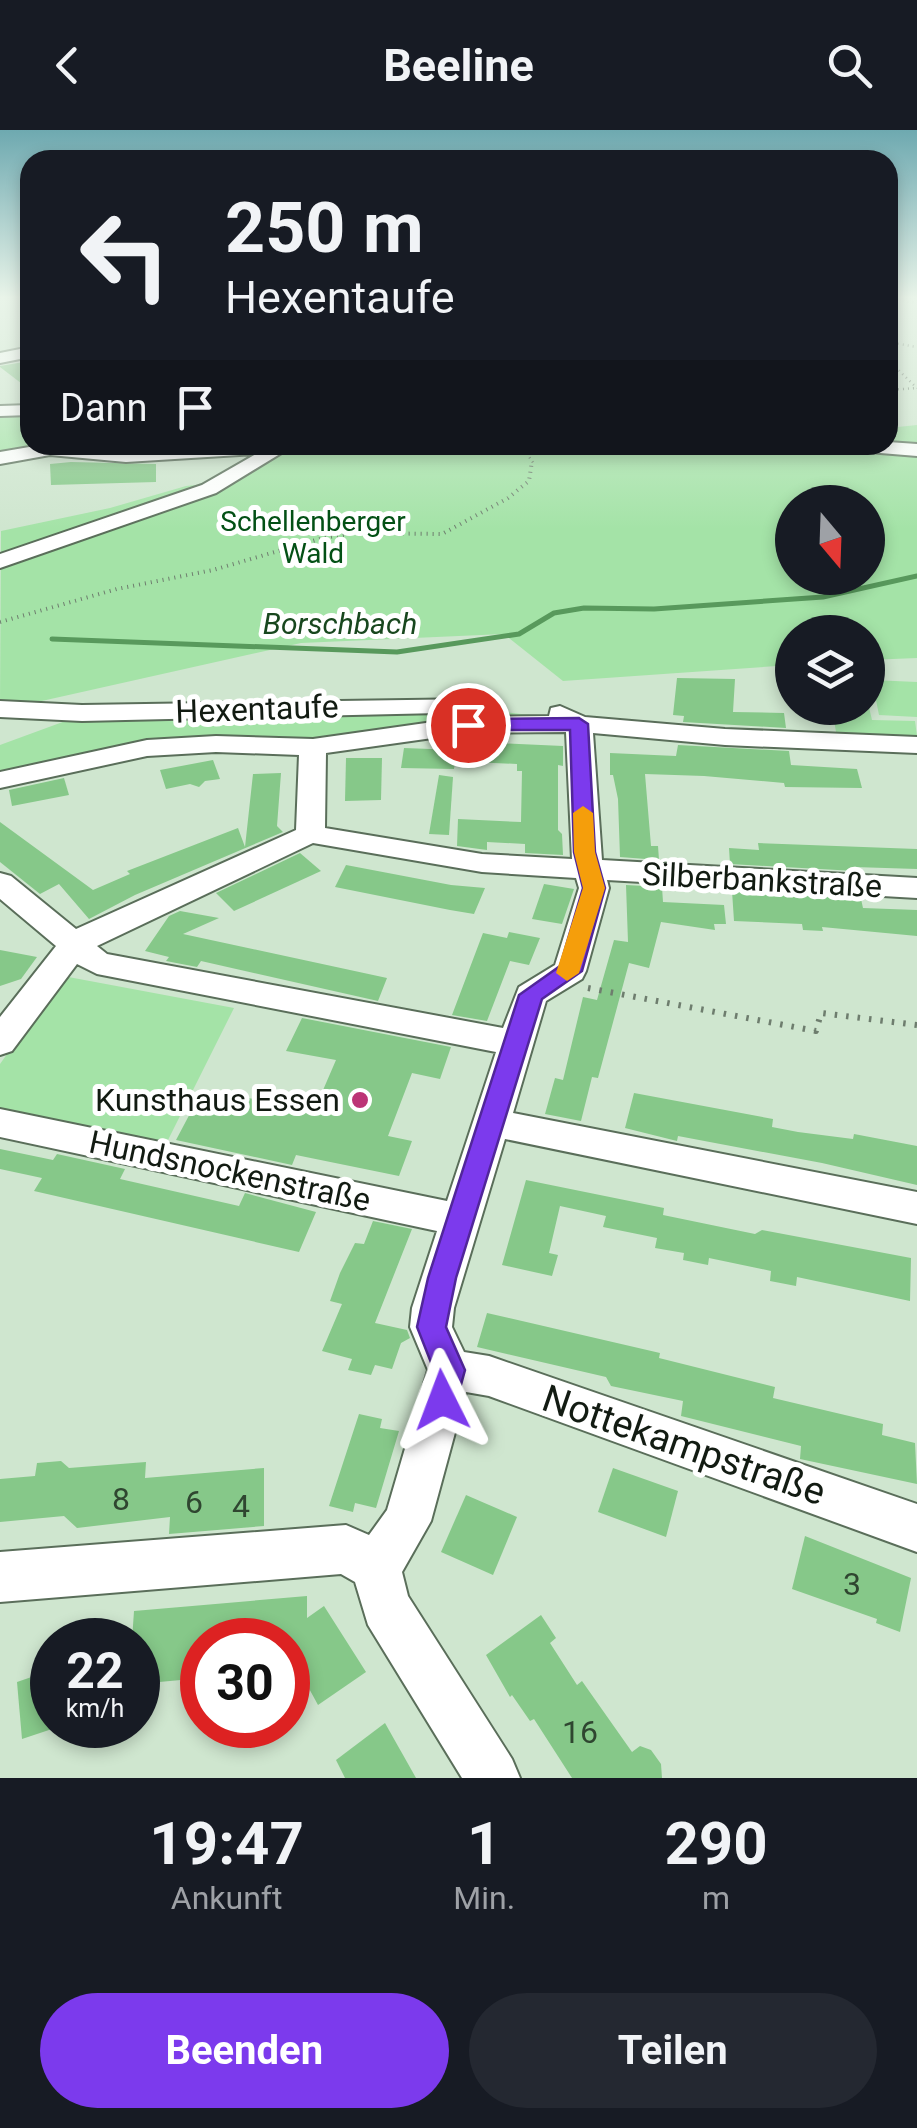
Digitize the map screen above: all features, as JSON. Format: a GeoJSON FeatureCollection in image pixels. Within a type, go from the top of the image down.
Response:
{"type":"FeatureCollection","features":[{"type":"Feature","properties":{"kind":"street"},"geometry":{"type":"LineString","coordinates":[[0,560],[209,489],[268,455]]}},
{"type":"Feature","properties":{"kind":"street"},"geometry":{"type":"LineString","coordinates":[[0,709],[82,714],[511,708],[563,714],[579,724],[725,738],[917,745]]}},
{"type":"Feature","properties":{"kind":"street"},"geometry":{"type":"LineString","coordinates":[[376,1567],[408,1520],[450,1370],[432,1327],[434,1308],[531,995],[570,971],[594,888],[585,852],[579,724]]}},
{"type":"Feature","properties":{"kind":"street","name":"Hexentaufe"},"geometry":{"type":"LineString","coordinates":[[0,780],[82,759],[148,748],[216,744],[314,747],[468,725],[579,724]]}},
{"type":"Feature","properties":{"kind":"street"},"geometry":{"type":"LineString","coordinates":[[0,1042],[74,945],[102,928],[310,834],[314,747]]}},
{"type":"Feature","properties":{"kind":"street","name":"Silberbankstraße"},"geometry":{"type":"LineString","coordinates":[[310,834],[482,864],[917,888]]}},
{"type":"Feature","properties":{"kind":"street"},"geometry":{"type":"LineString","coordinates":[[0,884],[97,963],[516,1044]]}},
{"type":"Feature","properties":{"kind":"street","name":"Hundsnockenstraße"},"geometry":{"type":"LineString","coordinates":[[0,1122],[460,1220]]}},
{"type":"Feature","properties":{"kind":"street"},"geometry":{"type":"LineString","coordinates":[[494,1123],[917,1208]]}},
{"type":"Feature","properties":{"kind":"street","name":"Nottekampstraße"},"geometry":{"type":"LineString","coordinates":[[450,1370],[489,1376],[917,1528]]}},
{"type":"Feature","properties":{"kind":"street"},"geometry":{"type":"LineString","coordinates":[[0,1577],[346,1549],[376,1567],[386,1607],[493,1778]]}},
{"type":"Feature","properties":{"kind":"path"},"geometry":{"type":"LineString","coordinates":[[0,622],[117,588],[213,570],[323,538],[355,533],[442,534],[508,498],[529,481],[534,464],[528,455]]}},
{"type":"Feature","properties":{"kind":"path"},"geometry":{"type":"LineString","coordinates":[[570,971],[587,988],[816,1031],[821,1013],[917,1025]]}},
{"type":"Feature","properties":{"kind":"green space"},"geometry":{"type":"Polygon","coordinates":[[[0,413],[20,414],[20,451],[0,455],[0,413]]]}},
{"type":"Feature","properties":{"kind":"green space","name":"Schellenberger Wald"},"geometry":{"type":"Polygon","coordinates":[[[917,425],[917,658],[885,659],[885,615],[775,615],[775,666],[563,681],[504,634],[301,643],[15,707],[0,704],[1,531],[110,508],[186,486],[222,482],[271,455],[898,455],[898,427],[917,425]]]}},
{"type":"Feature","properties":{"kind":"green space"},"geometry":{"type":"Polygon","coordinates":[[[885,681],[917,682],[917,717],[885,715],[885,681]]]}},
{"type":"Feature","properties":{"kind":"green space"},"geometry":{"type":"Polygon","coordinates":[[[494,711],[548,717],[323,742],[224,740],[0,775],[0,745],[79,716],[494,711]]]}},
{"type":"Feature","properties":{"kind":"green space"},"geometry":{"type":"Polygon","coordinates":[[[915,721],[917,736],[836,732],[835,725],[915,721]]]}},
{"type":"Feature","properties":{"kind":"green space"},"geometry":{"type":"Polygon","coordinates":[[[63,976],[234,1008],[167,1142],[0,1110],[0,1064],[63,976]]]}},
{"type":"Feature","properties":{"kind":"building"},"geometry":{"type":"Polygon","coordinates":[[[50,464],[156,464],[156,482],[51,485],[50,464]]]}},
{"type":"Feature","properties":{"kind":"building"},"geometry":{"type":"Polygon","coordinates":[[[677,678],[735,679],[733,712],[775,713],[775,725],[786,728],[683,722],[684,716],[673,715],[677,678]]]}},
{"type":"Feature","properties":{"kind":"building"},"geometry":{"type":"Polygon","coordinates":[[[473,742],[563,746],[563,766],[558,765],[558,830],[562,834],[563,855],[525,853],[525,844],[487,842],[487,850],[457,846],[458,819],[521,822],[522,771],[517,771],[517,764],[472,762],[473,742]]]}},
{"type":"Feature","properties":{"kind":"building"},"geometry":{"type":"Polygon","coordinates":[[[678,745],[789,751],[791,765],[857,769],[862,788],[785,787],[784,783],[645,774],[651,846],[658,846],[659,860],[620,857],[618,799],[610,775],[610,753],[676,756],[678,745]]]}},
{"type":"Feature","properties":{"kind":"building"},"geometry":{"type":"Polygon","coordinates":[[[404,748],[457,750],[454,769],[401,768],[404,748]]]}},
{"type":"Feature","properties":{"kind":"building"},"geometry":{"type":"Polygon","coordinates":[[[346,758],[382,758],[381,800],[345,801],[346,758]]]}},
{"type":"Feature","properties":{"kind":"building"},"geometry":{"type":"Polygon","coordinates":[[[213,760],[220,779],[205,781],[199,787],[190,784],[166,789],[160,770],[213,760]]]}},
{"type":"Feature","properties":{"kind":"building"},"geometry":{"type":"Polygon","coordinates":[[[281,773],[277,826],[283,832],[135,895],[89,919],[59,884],[40,894],[0,862],[0,822],[93,890],[130,874],[127,871],[238,828],[245,847],[253,774],[281,773]]]}},
{"type":"Feature","properties":{"kind":"building"},"geometry":{"type":"Polygon","coordinates":[[[439,775],[453,777],[449,835],[429,834],[439,775]]]}},
{"type":"Feature","properties":{"kind":"building"},"geometry":{"type":"Polygon","coordinates":[[[64,778],[69,795],[12,806],[9,790],[64,778]]]}},
{"type":"Feature","properties":{"kind":"building"},"geometry":{"type":"Polygon","coordinates":[[[758,843],[917,849],[917,869],[854,867],[855,871],[730,864],[729,848],[759,850],[758,843]]]}},
{"type":"Feature","properties":{"kind":"building"},"geometry":{"type":"Polygon","coordinates":[[[300,853],[321,871],[234,911],[216,893],[300,853]]]}},
{"type":"Feature","properties":{"kind":"building"},"geometry":{"type":"Polygon","coordinates":[[[346,865],[485,888],[474,914],[335,887],[346,865]]]}},
{"type":"Feature","properties":{"kind":"building"},"geometry":{"type":"Polygon","coordinates":[[[544,884],[574,889],[562,924],[532,919],[544,884]]]}},
{"type":"Feature","properties":{"kind":"building"},"geometry":{"type":"Polygon","coordinates":[[[626,885],[662,887],[663,902],[724,905],[726,924],[714,924],[715,930],[661,922],[649,968],[629,963],[598,1078],[592,1077],[581,1121],[545,1114],[555,1078],[563,1080],[583,997],[597,1000],[614,940],[628,942],[626,885]]]}},
{"type":"Feature","properties":{"kind":"building"},"geometry":{"type":"Polygon","coordinates":[[[732,891],[861,899],[863,908],[917,910],[917,936],[822,927],[823,931],[803,930],[802,924],[734,921],[732,891]]]}},
{"type":"Feature","properties":{"kind":"building"},"geometry":{"type":"Polygon","coordinates":[[[180,911],[219,918],[183,934],[387,978],[378,1001],[201,961],[197,967],[166,961],[169,957],[145,951],[169,916],[180,911]]]}},
{"type":"Feature","properties":{"kind":"building"},"geometry":{"type":"Polygon","coordinates":[[[509,932],[540,938],[529,965],[510,961],[487,1021],[452,1015],[483,933],[507,938],[509,932]]]}},
{"type":"Feature","properties":{"kind":"building"},"geometry":{"type":"Polygon","coordinates":[[[0,950],[37,957],[21,979],[0,986],[0,950]]]}},
{"type":"Feature","properties":{"kind":"building","name":"Kunsthaus Essen"},"geometry":{"type":"Polygon","coordinates":[[[302,1018],[451,1047],[440,1079],[412,1073],[388,1136],[412,1141],[399,1176],[296,1155],[292,1165],[176,1140],[203,1089],[314,1111],[336,1060],[286,1051],[302,1018]]]}},
{"type":"Feature","properties":{"kind":"building"},"geometry":{"type":"Polygon","coordinates":[[[634,1093],[773,1119],[772,1127],[798,1132],[853,1139],[854,1134],[917,1146],[917,1185],[822,1163],[678,1136],[677,1141],[625,1128],[634,1093]]]}},
{"type":"Feature","properties":{"kind":"building"},"geometry":{"type":"Polygon","coordinates":[[[0,1149],[53,1160],[57,1154],[125,1169],[120,1179],[239,1206],[245,1193],[316,1212],[299,1252],[34,1191],[42,1178],[0,1169],[0,1149]]]}},
{"type":"Feature","properties":{"kind":"building"},"geometry":{"type":"Polygon","coordinates":[[[526,1180],[664,1208],[663,1215],[755,1234],[762,1230],[911,1258],[910,1301],[797,1277],[796,1286],[770,1281],[771,1271],[709,1258],[708,1265],[683,1260],[684,1253],[655,1248],[657,1238],[603,1227],[606,1216],[560,1206],[549,1253],[558,1255],[552,1276],[502,1265],[526,1180]]]}},
{"type":"Feature","properties":{"kind":"building"},"geometry":{"type":"Polygon","coordinates":[[[373,1221],[412,1229],[375,1323],[407,1330],[410,1338],[401,1343],[392,1369],[375,1365],[371,1375],[348,1370],[352,1359],[322,1351],[342,1304],[330,1301],[340,1273],[355,1243],[364,1244],[373,1221]]]}},
{"type":"Feature","properties":{"kind":"building"},"geometry":{"type":"Polygon","coordinates":[[[487,1313],[660,1353],[659,1358],[775,1387],[773,1398],[883,1424],[882,1435],[915,1443],[917,1484],[800,1459],[801,1446],[681,1416],[683,1401],[611,1386],[606,1377],[477,1347],[487,1313]]]}},
{"type":"Feature","properties":{"kind":"building"},"geometry":{"type":"Polygon","coordinates":[[[359,1414],[382,1419],[380,1428],[399,1431],[376,1508],[355,1503],[353,1512],[329,1506],[359,1414]]]}},
{"type":"Feature","properties":{"kind":"building"},"geometry":{"type":"Polygon","coordinates":[[[61,1461],[69,1468],[146,1462],[145,1478],[264,1468],[264,1526],[169,1534],[170,1517],[77,1528],[64,1516],[0,1522],[0,1479],[35,1476],[37,1463],[61,1461]]]}},
{"type":"Feature","properties":{"kind":"building"},"geometry":{"type":"Polygon","coordinates":[[[613,1468],[678,1491],[666,1537],[598,1512],[613,1468]]]}},
{"type":"Feature","properties":{"kind":"building"},"geometry":{"type":"Polygon","coordinates":[[[466,1495],[517,1517],[493,1575],[441,1552],[466,1495]]]}},
{"type":"Feature","properties":{"kind":"building"},"geometry":{"type":"Polygon","coordinates":[[[805,1536],[911,1578],[900,1632],[876,1623],[877,1619],[792,1589],[805,1536]]]}},
{"type":"Feature","properties":{"kind":"building"},"geometry":{"type":"Polygon","coordinates":[[[307,1596],[307,1618],[180,1618],[180,1680],[160,1682],[160,1618],[134,1618],[134,1611],[307,1596]]]}},
{"type":"Feature","properties":{"kind":"building"},"geometry":{"type":"Polygon","coordinates":[[[324,1606],[366,1672],[318,1705],[310,1690],[307,1618],[324,1606]]]}},
{"type":"Feature","properties":{"kind":"building"},"geometry":{"type":"Polygon","coordinates":[[[541,1615],[556,1638],[550,1643],[577,1685],[582,1681],[632,1752],[640,1746],[651,1750],[661,1764],[662,1778],[572,1778],[534,1719],[530,1721],[510,1697],[486,1655],[541,1615]]]}},
{"type":"Feature","properties":{"kind":"building"},"geometry":{"type":"Polygon","coordinates":[[[30,1678],[30,1736],[22,1739],[17,1682],[30,1678]]]}},
{"type":"Feature","properties":{"kind":"building"},"geometry":{"type":"Polygon","coordinates":[[[385,1723],[416,1778],[345,1778],[336,1760],[385,1723]]]}},
{"type":"Feature","properties":{"kind":"waterway","name":"Borschbach"},"geometry":{"type":"LineString","coordinates":[[52,639],[397,652],[519,634],[554,613],[584,608],[654,609],[823,597],[917,576]]}},
{"type":"Feature","properties":{"kind":"slow traffic"},"geometry":{"type":"LineString","coordinates":[[567,973],[594,888],[585,852],[583,813]]}},
{"type":"Feature","properties":{"kind":"place","name":"Kunsthaus Essen"},"geometry":{"type":"Point","coordinates":[360,1100]}},
{"type":"Feature","properties":{"kind":"route"},"geometry":{"type":"LineString","coordinates":[[442,1400],[450,1370],[438,1350],[432,1327],[442,1278],[494,1123],[531,995],[570,971],[594,888],[585,852],[579,724],[468,725]]}}]}
